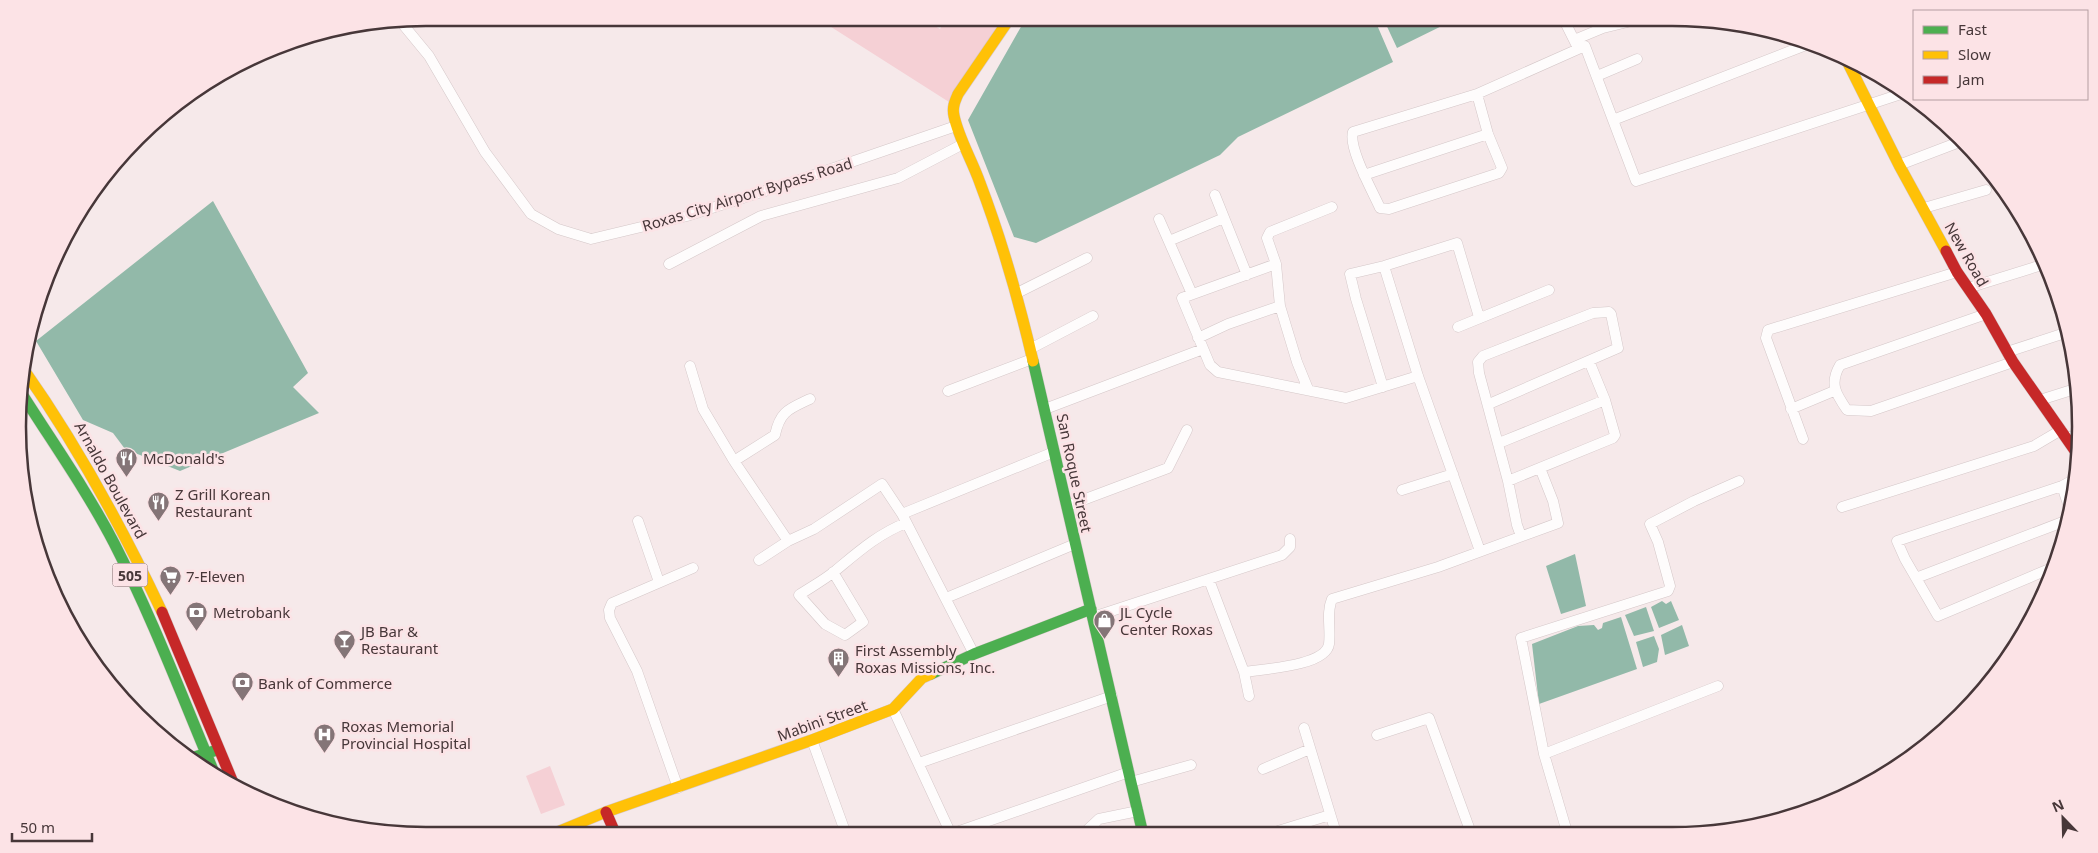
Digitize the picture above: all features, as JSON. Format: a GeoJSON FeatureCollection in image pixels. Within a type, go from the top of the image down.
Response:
{"type":"FeatureCollection","features":[{"type":"Feature","properties":{"kind":"main road","name":"San Roque Street"},"geometry":{"type":"LineString","coordinates":[[1005,26],[953,105],[956,126],[980,182],[1017,293],[1141,827]]}},
{"type":"Feature","properties":{"kind":"main road","name":"New Road"},"geometry":{"type":"LineString","coordinates":[[1851,69],[1898,165],[1924,208],[1957,272],[1986,314],[2010,357],[2071,445]]}},
{"type":"Feature","properties":{"kind":"main road","name":"Arnaldo Boulevard"},"geometry":{"type":"LineString","coordinates":[[30,377],[51,405],[94,476],[138,561],[230,775]]}},
{"type":"Feature","properties":{"kind":"main road","name":"Arnaldo Boulevard"},"geometry":{"type":"LineString","coordinates":[[27,402],[78,483],[124,563],[210,763]]}},
{"type":"Feature","properties":{"kind":"main road","name":"Mabini Street"},"geometry":{"type":"LineString","coordinates":[[569,827],[606,812],[812,740],[893,709],[922,678],[974,654],[1092,613]]}},
{"type":"Feature","properties":{"kind":"main road"},"geometry":{"type":"LineString","coordinates":[[199,755],[220,749]]}},
{"type":"Feature","properties":{"kind":"main road"},"geometry":{"type":"LineString","coordinates":[[606,812],[613,827]]}},
{"type":"Feature","properties":{"kind":"street"},"geometry":{"type":"LineString","coordinates":[[1567,26],[1576,44]]}},
{"type":"Feature","properties":{"kind":"street"},"geometry":{"type":"LineString","coordinates":[[1477,94],[1488,134],[1502,168],[1499,173],[1389,209],[1380,208],[1364,175],[1352,138],[1353,132],[1477,94],[1610,26]]}},
{"type":"Feature","properties":{"kind":"street","name":"Roxas City Airport Bypass Road"},"geometry":{"type":"LineString","coordinates":[[405,27],[429,56],[485,152],[531,214],[558,229],[590,239],[687,216],[956,126]]}},
{"type":"Feature","properties":{"kind":"street"},"geometry":{"type":"LineString","coordinates":[[1576,44],[1585,46],[1598,76],[1636,181],[1869,106],[1895,95]]}},
{"type":"Feature","properties":{"kind":"street"},"geometry":{"type":"LineString","coordinates":[[1613,120],[1800,47]]}},
{"type":"Feature","properties":{"kind":"street"},"geometry":{"type":"LineString","coordinates":[[1598,76],[1637,59]]}},
{"type":"Feature","properties":{"kind":"street"},"geometry":{"type":"LineString","coordinates":[[1364,175],[1488,134]]}},
{"type":"Feature","properties":{"kind":"street"},"geometry":{"type":"LineString","coordinates":[[1898,165],[1955,143]]}},
{"type":"Feature","properties":{"kind":"street"},"geometry":{"type":"LineString","coordinates":[[669,264],[761,216],[898,178],[963,144]]}},
{"type":"Feature","properties":{"kind":"street"},"geometry":{"type":"LineString","coordinates":[[1924,208],[1986,190]]}},
{"type":"Feature","properties":{"kind":"street"},"geometry":{"type":"LineString","coordinates":[[1215,195],[1247,275]]}},
{"type":"Feature","properties":{"kind":"street"},"geometry":{"type":"LineString","coordinates":[[1308,389],[1297,362],[1280,306],[1276,264],[1267,238],[1270,232],[1332,207]]}},
{"type":"Feature","properties":{"kind":"street"},"geometry":{"type":"LineString","coordinates":[[1169,241],[1224,218]]}},
{"type":"Feature","properties":{"kind":"street"},"geometry":{"type":"LineString","coordinates":[[1160,219],[1192,294]]}},
{"type":"Feature","properties":{"kind":"street"},"geometry":{"type":"LineString","coordinates":[[1383,387],[1350,274],[1384,266],[1457,243],[1479,317]]}},
{"type":"Feature","properties":{"kind":"street"},"geometry":{"type":"LineString","coordinates":[[1017,293],[1087,258]]}},
{"type":"Feature","properties":{"kind":"street"},"geometry":{"type":"LineString","coordinates":[[1276,264],[1182,298],[1210,365],[1218,372],[1346,398],[1418,376]]}},
{"type":"Feature","properties":{"kind":"street"},"geometry":{"type":"LineString","coordinates":[[1384,266],[1418,376],[1480,551]]}},
{"type":"Feature","properties":{"kind":"street"},"geometry":{"type":"LineString","coordinates":[[1968,288],[2038,266]]}},
{"type":"Feature","properties":{"kind":"street"},"geometry":{"type":"LineString","coordinates":[[1803,439],[1766,338],[1768,330],[1957,272]]}},
{"type":"Feature","properties":{"kind":"street"},"geometry":{"type":"LineString","coordinates":[[1458,326],[1549,290]]}},
{"type":"Feature","properties":{"kind":"street"},"geometry":{"type":"LineString","coordinates":[[1198,338],[1228,324],[1280,306]]}},
{"type":"Feature","properties":{"kind":"street"},"geometry":{"type":"LineString","coordinates":[[1489,404],[1618,348],[1609,312],[1593,313],[1484,356],[1478,362],[1478,368],[1500,443],[1516,525],[1521,536]]}},
{"type":"Feature","properties":{"kind":"street"},"geometry":{"type":"LineString","coordinates":[[1986,314],[1840,365],[1836,372],[1834,391],[1846,410],[1871,411],[2061,335]]}},
{"type":"Feature","properties":{"kind":"street"},"geometry":{"type":"LineString","coordinates":[[948,391],[1031,354],[1093,316]]}},
{"type":"Feature","properties":{"kind":"street"},"geometry":{"type":"LineString","coordinates":[[1045,408],[1203,349]]}},
{"type":"Feature","properties":{"kind":"street"},"geometry":{"type":"LineString","coordinates":[[1508,481],[1613,438],[1616,435],[1590,361]]}},
{"type":"Feature","properties":{"kind":"street"},"geometry":{"type":"LineString","coordinates":[[690,366],[703,408],[734,461],[788,541]]}},
{"type":"Feature","properties":{"kind":"street"},"geometry":{"type":"LineString","coordinates":[[1792,409],[1834,391]]}},
{"type":"Feature","properties":{"kind":"street"},"geometry":{"type":"LineString","coordinates":[[2040,400],[2070,391]]}},
{"type":"Feature","properties":{"kind":"street"},"geometry":{"type":"LineString","coordinates":[[734,461],[776,435],[778,420],[787,410],[810,399]]}},
{"type":"Feature","properties":{"kind":"street"},"geometry":{"type":"LineString","coordinates":[[1500,443],[1605,400]]}},
{"type":"Feature","properties":{"kind":"street"},"geometry":{"type":"LineString","coordinates":[[1067,506],[1168,468],[1187,430]]}},
{"type":"Feature","properties":{"kind":"street"},"geometry":{"type":"LineString","coordinates":[[1842,507],[2034,446],[2064,434],[2072,434]]}},
{"type":"Feature","properties":{"kind":"street"},"geometry":{"type":"LineString","coordinates":[[833,572],[863,622],[845,635],[825,624],[799,595],[833,572],[862,547],[904,519],[1054,452]]}},
{"type":"Feature","properties":{"kind":"street"},"geometry":{"type":"LineString","coordinates":[[1244,672],[1302,664],[1324,654],[1329,648],[1328,607],[1332,598],[1399,580],[1558,523],[1553,502],[1540,468]]}},
{"type":"Feature","properties":{"kind":"street"},"geometry":{"type":"LineString","coordinates":[[1402,490],[1454,474]]}},
{"type":"Feature","properties":{"kind":"street"},"geometry":{"type":"LineString","coordinates":[[1566,827],[1544,754],[1521,638],[1668,591],[1670,586],[1658,542],[1650,524],[1694,501],[1739,481]]}},
{"type":"Feature","properties":{"kind":"street"},"geometry":{"type":"LineString","coordinates":[[2045,571],[1938,616],[1897,541],[2067,483]]}},
{"type":"Feature","properties":{"kind":"street"},"geometry":{"type":"LineString","coordinates":[[759,560],[788,541],[814,529],[882,484],[904,519],[974,654]]}},
{"type":"Feature","properties":{"kind":"street"},"geometry":{"type":"LineString","coordinates":[[2062,486],[2065,496]]}},
{"type":"Feature","properties":{"kind":"street"},"geometry":{"type":"LineString","coordinates":[[638,521],[659,582]]}},
{"type":"Feature","properties":{"kind":"street"},"geometry":{"type":"LineString","coordinates":[[1916,578],[2060,523]]}},
{"type":"Feature","properties":{"kind":"street"},"geometry":{"type":"LineString","coordinates":[[1092,613],[1209,580],[1282,555],[1290,547],[1290,539]]}},
{"type":"Feature","properties":{"kind":"street"},"geometry":{"type":"LineString","coordinates":[[946,598],[1075,544]]}},
{"type":"Feature","properties":{"kind":"street"},"geometry":{"type":"LineString","coordinates":[[678,788],[637,670],[613,623],[609,610],[612,604],[693,568]]}},
{"type":"Feature","properties":{"kind":"street"},"geometry":{"type":"LineString","coordinates":[[1209,580],[1244,672],[1250,696]]}},
{"type":"Feature","properties":{"kind":"street"},"geometry":{"type":"LineString","coordinates":[[1544,754],[1718,686]]}},
{"type":"Feature","properties":{"kind":"street"},"geometry":{"type":"LineString","coordinates":[[919,763],[1112,696]]}},
{"type":"Feature","properties":{"kind":"street"},"geometry":{"type":"LineString","coordinates":[[893,709],[948,827]]}},
{"type":"Feature","properties":{"kind":"street"},"geometry":{"type":"LineString","coordinates":[[1378,735],[1429,718],[1469,827]]}},
{"type":"Feature","properties":{"kind":"street"},"geometry":{"type":"LineString","coordinates":[[1304,728],[1334,827]]}},
{"type":"Feature","properties":{"kind":"street"},"geometry":{"type":"LineString","coordinates":[[812,740],[843,827]]}},
{"type":"Feature","properties":{"kind":"street"},"geometry":{"type":"LineString","coordinates":[[1263,769],[1310,749]]}},
{"type":"Feature","properties":{"kind":"street"},"geometry":{"type":"LineString","coordinates":[[973,827],[1130,777],[1191,765]]}},
{"type":"Feature","properties":{"kind":"street"},"geometry":{"type":"LineString","coordinates":[[1090,827],[1099,819],[1138,811]]}},
{"type":"Feature","properties":{"kind":"street"},"geometry":{"type":"LineString","coordinates":[[1291,827],[1330,815]]}},
{"type":"Feature","properties":{"kind":"shaded area"},"geometry":{"type":"Polygon","coordinates":[[[830,26],[935,26],[940,29],[942,26],[998,26],[949,102],[830,26]]]}},
{"type":"Feature","properties":{"kind":"shaded area"},"geometry":{"type":"Polygon","coordinates":[[[1021,26],[1377,26],[1393,62],[1238,137],[1220,155],[1036,243],[1014,237],[968,120],[1021,26]]]}},
{"type":"Feature","properties":{"kind":"shaded area"},"geometry":{"type":"Polygon","coordinates":[[[1387,26],[1442,26],[1397,48],[1387,26]]]}},
{"type":"Feature","properties":{"kind":"shaded area"},"geometry":{"type":"Polygon","coordinates":[[[213,201],[308,373],[293,387],[319,413],[180,471],[125,449],[113,433],[83,420],[36,341],[213,201]]]}},
{"type":"Feature","properties":{"kind":"shaded area"},"geometry":{"type":"Polygon","coordinates":[[[1575,554],[1586,606],[1561,614],[1546,566],[1575,554]]]}},
{"type":"Feature","properties":{"kind":"shaded area"},"geometry":{"type":"Polygon","coordinates":[[[1662,601],[1666,604],[1671,601],[1679,620],[1659,628],[1651,607],[1662,601]]]}},
{"type":"Feature","properties":{"kind":"shaded area"},"geometry":{"type":"Polygon","coordinates":[[[1646,607],[1654,631],[1634,636],[1625,615],[1646,607]]]}},
{"type":"Feature","properties":{"kind":"shaded area"},"geometry":{"type":"Polygon","coordinates":[[[1621,617],[1637,669],[1539,704],[1532,644],[1578,626],[1594,625],[1598,630],[1602,628],[1603,623],[1621,617]]]}},
{"type":"Feature","properties":{"kind":"shaded area"},"geometry":{"type":"Polygon","coordinates":[[[1682,625],[1689,646],[1665,655],[1661,635],[1682,625]]]}},
{"type":"Feature","properties":{"kind":"shaded area"},"geometry":{"type":"Polygon","coordinates":[[[1654,636],[1659,649],[1657,662],[1643,667],[1636,642],[1654,636]]]}},
{"type":"Feature","properties":{"kind":"shaded area"},"geometry":{"type":"Polygon","coordinates":[[[550,766],[565,805],[541,814],[526,776],[550,766]]]}},
{"type":"Feature","properties":{"kind":"traffic: fast"},"geometry":{"type":"LineString","coordinates":[[1033,361],[1141,827]]}},
{"type":"Feature","properties":{"kind":"traffic: fast"},"geometry":{"type":"LineString","coordinates":[[27,402],[81,486],[114,543],[154,627],[210,763]]}},
{"type":"Feature","properties":{"kind":"traffic: fast"},"geometry":{"type":"LineString","coordinates":[[931,674],[974,654],[1091,609]]}},
{"type":"Feature","properties":{"kind":"traffic: fast"},"geometry":{"type":"LineString","coordinates":[[199,756],[214,751]]}},
{"type":"Feature","properties":{"kind":"traffic: slow"},"geometry":{"type":"LineString","coordinates":[[1005,26],[958,94],[953,113],[1003,249],[1033,361]]}},
{"type":"Feature","properties":{"kind":"traffic: slow"},"geometry":{"type":"LineString","coordinates":[[1851,69],[1899,165],[1946,251]]}},
{"type":"Feature","properties":{"kind":"traffic: slow"},"geometry":{"type":"LineString","coordinates":[[30,378],[97,486],[131,548],[162,612]]}},
{"type":"Feature","properties":{"kind":"traffic: slow"},"geometry":{"type":"LineString","coordinates":[[569,827],[606,812],[812,740],[893,709],[922,678],[931,674]]}},
{"type":"Feature","properties":{"kind":"traffic: jam"},"geometry":{"type":"LineString","coordinates":[[1946,251],[1957,272],[1986,314],[2013,362],[2071,445]]}},
{"type":"Feature","properties":{"kind":"traffic: jam"},"geometry":{"type":"LineString","coordinates":[[162,612],[230,775]]}},
{"type":"Feature","properties":{"kind":"traffic: jam"},"geometry":{"type":"LineString","coordinates":[[606,812],[613,827]]}},
{"type":"Feature","properties":{"kind":"place","name":"McDonald's"},"geometry":{"type":"Point","coordinates":[127,477]}},
{"type":"Feature","properties":{"kind":"place","name":"Z Grill Korean Restaurant"},"geometry":{"type":"Point","coordinates":[159,522]}},
{"type":"Feature","properties":{"kind":"place","name":"7-Eleven"},"geometry":{"type":"Point","coordinates":[170,595]}},
{"type":"Feature","properties":{"kind":"place","name":"Metrobank"},"geometry":{"type":"Point","coordinates":[197,631]}},
{"type":"Feature","properties":{"kind":"place","name":"JL Cycle Center Roxas"},"geometry":{"type":"Point","coordinates":[1104,640]}},
{"type":"Feature","properties":{"kind":"place","name":"JB Bar & Restaurant"},"geometry":{"type":"Point","coordinates":[345,659]}},
{"type":"Feature","properties":{"kind":"place","name":"First Assembly Roxas Missions, Inc."},"geometry":{"type":"Point","coordinates":[839,678]}},
{"type":"Feature","properties":{"kind":"place","name":"Bank of Commerce"},"geometry":{"type":"Point","coordinates":[242,702]}},
{"type":"Feature","properties":{"kind":"place","name":"Roxas Memorial Provincial Hospital"},"geometry":{"type":"Point","coordinates":[325,754]}}]}
